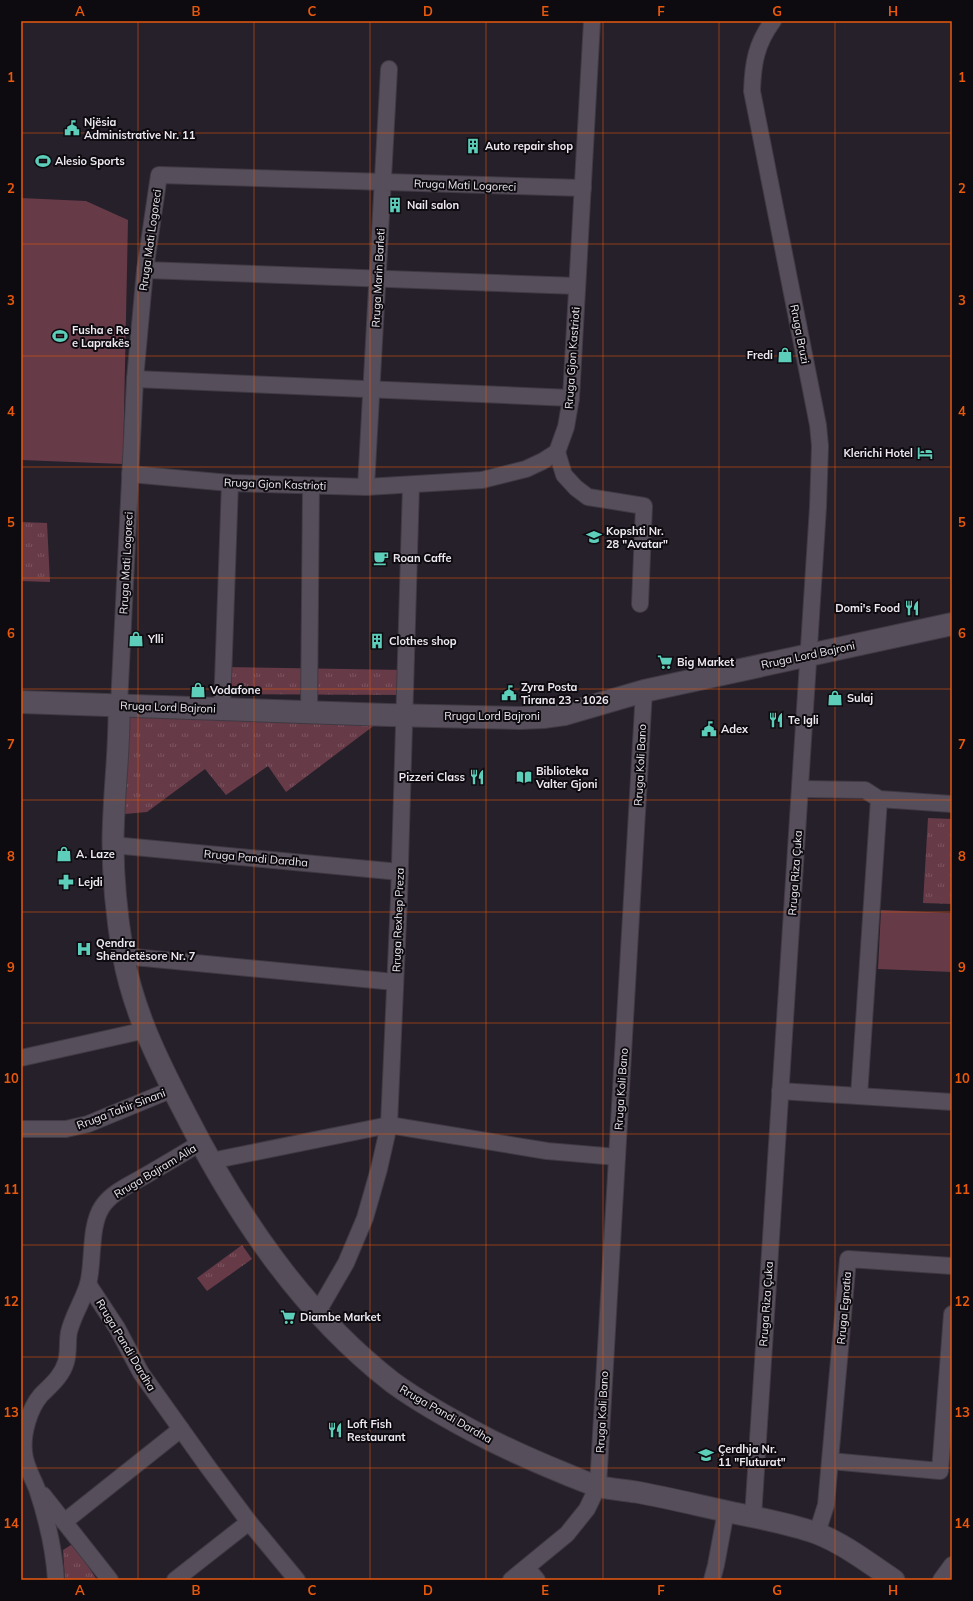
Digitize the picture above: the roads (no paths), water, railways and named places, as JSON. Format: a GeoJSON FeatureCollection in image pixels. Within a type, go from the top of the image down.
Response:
{"type":"FeatureCollection","features":[{"type":"Feature","properties":{"kind":"main road","name":"Rruga Lord Bajroni"},"geometry":{"type":"LineString","coordinates":[[21,702],[405,715],[520,718],[543,717],[565,714],[644,691],[952,624]]}},
{"type":"Feature","properties":{"kind":"street","name":"Rruga Gjon Kastrioti"},"geometry":{"type":"LineString","coordinates":[[130,474],[230,483],[366,487],[411,485],[482,480],[526,469],[557,452],[566,427],[571,398],[592,21]]}},
{"type":"Feature","properties":{"kind":"street","name":"Rruga Bruzi"},"geometry":{"type":"LineString","coordinates":[[773,21],[762,37],[756,53],[753,70],[752,91],[818,425],[820,446],[818,507],[809,654]]}},
{"type":"Feature","properties":{"kind":"street","name":"Rruga Marin Barleti"},"geometry":{"type":"LineString","coordinates":[[366,487],[389,68]]}},
{"type":"Feature","properties":{"kind":"street","name":"Rruga Mati Logoreci"},"geometry":{"type":"LineString","coordinates":[[119,705],[135,379],[145,270],[159,175],[583,188]]}},
{"type":"Feature","properties":{"kind":"street"},"geometry":{"type":"LineString","coordinates":[[145,270],[577,286]]}},
{"type":"Feature","properties":{"kind":"street"},"geometry":{"type":"LineString","coordinates":[[135,379],[571,398]]}},
{"type":"Feature","properties":{"kind":"street"},"geometry":{"type":"LineString","coordinates":[[557,452],[564,475],[576,488],[588,497],[644,506],[640,604]]}},
{"type":"Feature","properties":{"kind":"street"},"geometry":{"type":"LineString","coordinates":[[222,709],[230,483]]}},
{"type":"Feature","properties":{"kind":"street","name":"Rruga Rexhep Preza"},"geometry":{"type":"LineString","coordinates":[[317,1313],[346,1263],[365,1218],[379,1169],[389,1125],[400,872],[411,485]]}},
{"type":"Feature","properties":{"kind":"street"},"geometry":{"type":"LineString","coordinates":[[309,712],[312,486]]}},
{"type":"Feature","properties":{"kind":"street","name":"Rruga Riza Çuka"},"geometry":{"type":"LineString","coordinates":[[752,1517],[809,654]]}},
{"type":"Feature","properties":{"kind":"street","name":"Rruga Koli Bano"},"geometry":{"type":"LineString","coordinates":[[598,1486],[644,691]]}},
{"type":"Feature","properties":{"kind":"street","name":"Rruga Pandi Dardha"},"geometry":{"type":"LineString","coordinates":[[119,705],[113,845],[117,913],[131,990],[146,1030],[172,1089],[200,1144],[233,1200],[256,1237],[287,1279],[317,1313],[359,1355],[395,1384],[462,1426],[524,1457],[598,1486]]}},
{"type":"Feature","properties":{"kind":"street"},"geometry":{"type":"LineString","coordinates":[[800,789],[865,790],[879,799],[952,804]]}},
{"type":"Feature","properties":{"kind":"street"},"geometry":{"type":"LineString","coordinates":[[859,1096],[879,799]]}},
{"type":"Feature","properties":{"kind":"street","name":"Rruga Pandi Dardha"},"geometry":{"type":"LineString","coordinates":[[113,845],[400,872]]}},
{"type":"Feature","properties":{"kind":"street"},"geometry":{"type":"LineString","coordinates":[[124,956],[396,982]]}},
{"type":"Feature","properties":{"kind":"street"},"geometry":{"type":"LineString","coordinates":[[21,1058],[146,1030]]}},
{"type":"Feature","properties":{"kind":"street","name":"Rruga Tahir Sinani"},"geometry":{"type":"LineString","coordinates":[[21,1129],[66,1129],[88,1124],[172,1089]]}},
{"type":"Feature","properties":{"kind":"street"},"geometry":{"type":"LineString","coordinates":[[780,1091],[952,1102]]}},
{"type":"Feature","properties":{"kind":"street"},"geometry":{"type":"LineString","coordinates":[[211,1162],[389,1125],[548,1151],[617,1158]]}},
{"type":"Feature","properties":{"kind":"street","name":"Rruga Bajram Alia"},"geometry":{"type":"LineString","coordinates":[[56,1580],[55,1558],[51,1533],[36,1487],[28,1469],[24,1452],[24,1439],[31,1411],[40,1397],[62,1373],[67,1361],[69,1333],[74,1315],[88,1284],[97,1219],[102,1207],[112,1197],[125,1188],[200,1144]]}},
{"type":"Feature","properties":{"kind":"street","name":"Rruga Egnatia"},"geometry":{"type":"LineString","coordinates":[[817,1533],[826,1505],[848,1259],[952,1266]]}},
{"type":"Feature","properties":{"kind":"street","name":"Rruga Pandi Dardha"},"geometry":{"type":"LineString","coordinates":[[88,1284],[117,1328],[141,1372],[181,1430],[249,1522],[297,1580]]}},
{"type":"Feature","properties":{"kind":"street"},"geometry":{"type":"LineString","coordinates":[[830,1462],[939,1472],[941,1470],[950,1375],[952,1314]]}},
{"type":"Feature","properties":{"kind":"street"},"geometry":{"type":"LineString","coordinates":[[64,1522],[181,1430]]}},
{"type":"Feature","properties":{"kind":"street"},"geometry":{"type":"LineString","coordinates":[[511,1580],[567,1534],[587,1509],[598,1486],[636,1492],[726,1511],[817,1533],[839,1545],[894,1580]]}},
{"type":"Feature","properties":{"kind":"street","name":"Rruga Bajram Alia"},"geometry":{"type":"LineString","coordinates":[[36,1487],[110,1580]]}},
{"type":"Feature","properties":{"kind":"street"},"geometry":{"type":"LineString","coordinates":[[712,1580],[726,1511]]}},
{"type":"Feature","properties":{"kind":"street"},"geometry":{"type":"LineString","coordinates":[[175,1580],[249,1522]]}},
{"type":"Feature","properties":{"kind":"street"},"geometry":{"type":"LineString","coordinates":[[941,1580],[952,1565]]}},
{"type":"Feature","properties":{"kind":"street"},"geometry":{"type":"LineString","coordinates":[[527,1568],[537,1580]]}},
{"type":"Feature","properties":{"kind":"place","name":"Njësia Administrative Nr. 11"},"geometry":{"type":"Point","coordinates":[72,128]}},
{"type":"Feature","properties":{"kind":"place","name":"Auto repair shop"},"geometry":{"type":"Point","coordinates":[473,146]}},
{"type":"Feature","properties":{"kind":"place","name":"Alesio Sports"},"geometry":{"type":"Point","coordinates":[43,161]}},
{"type":"Feature","properties":{"kind":"place","name":"Nail salon"},"geometry":{"type":"Point","coordinates":[395,205]}},
{"type":"Feature","properties":{"kind":"place","name":"Fusha e Re e Laprakës"},"geometry":{"type":"Point","coordinates":[60,336]}},
{"type":"Feature","properties":{"kind":"place","name":"Fredi"},"geometry":{"type":"Point","coordinates":[785,355]}},
{"type":"Feature","properties":{"kind":"place","name":"Klerichi Hotel"},"geometry":{"type":"Point","coordinates":[925,453]}},
{"type":"Feature","properties":{"kind":"place","name":"Kopshti Nr. 28 \"Avatar\""},"geometry":{"type":"Point","coordinates":[594,537]}},
{"type":"Feature","properties":{"kind":"place","name":"Roan Caffe"},"geometry":{"type":"Point","coordinates":[381,558]}},
{"type":"Feature","properties":{"kind":"place","name":"Domi's Food"},"geometry":{"type":"Point","coordinates":[912,608]}},
{"type":"Feature","properties":{"kind":"place","name":"Ylli"},"geometry":{"type":"Point","coordinates":[136,639]}},
{"type":"Feature","properties":{"kind":"place","name":"Clothes shop"},"geometry":{"type":"Point","coordinates":[377,641]}},
{"type":"Feature","properties":{"kind":"place","name":"Big Market"},"geometry":{"type":"Point","coordinates":[665,662]}},
{"type":"Feature","properties":{"kind":"place","name":"Vodafone"},"geometry":{"type":"Point","coordinates":[198,690]}},
{"type":"Feature","properties":{"kind":"place","name":"Zyra Posta Tirana 23 - 1026"},"geometry":{"type":"Point","coordinates":[509,693]}},
{"type":"Feature","properties":{"kind":"place","name":"Sulaj"},"geometry":{"type":"Point","coordinates":[835,698]}},
{"type":"Feature","properties":{"kind":"place","name":"Te Igli"},"geometry":{"type":"Point","coordinates":[776,720]}},
{"type":"Feature","properties":{"kind":"place","name":"Adex"},"geometry":{"type":"Point","coordinates":[709,729]}},
{"type":"Feature","properties":{"kind":"place","name":"Pizzeri Class"},"geometry":{"type":"Point","coordinates":[477,777]}},
{"type":"Feature","properties":{"kind":"place","name":"Biblioteka Valter Gjoni"},"geometry":{"type":"Point","coordinates":[524,777]}},
{"type":"Feature","properties":{"kind":"place","name":"A. Laze"},"geometry":{"type":"Point","coordinates":[64,854]}},
{"type":"Feature","properties":{"kind":"place","name":"Lejdi"},"geometry":{"type":"Point","coordinates":[66,882]}},
{"type":"Feature","properties":{"kind":"place","name":"Qendra Shëndetësore Nr. 7"},"geometry":{"type":"Point","coordinates":[84,949]}},
{"type":"Feature","properties":{"kind":"place","name":"Diambe Market"},"geometry":{"type":"Point","coordinates":[288,1317]}},
{"type":"Feature","properties":{"kind":"place","name":"Loft Fish Restaurant"},"geometry":{"type":"Point","coordinates":[335,1430]}},
{"type":"Feature","properties":{"kind":"place","name":"Çerdhja Nr. 11 \"Fluturat\""},"geometry":{"type":"Point","coordinates":[706,1455]}}]}
